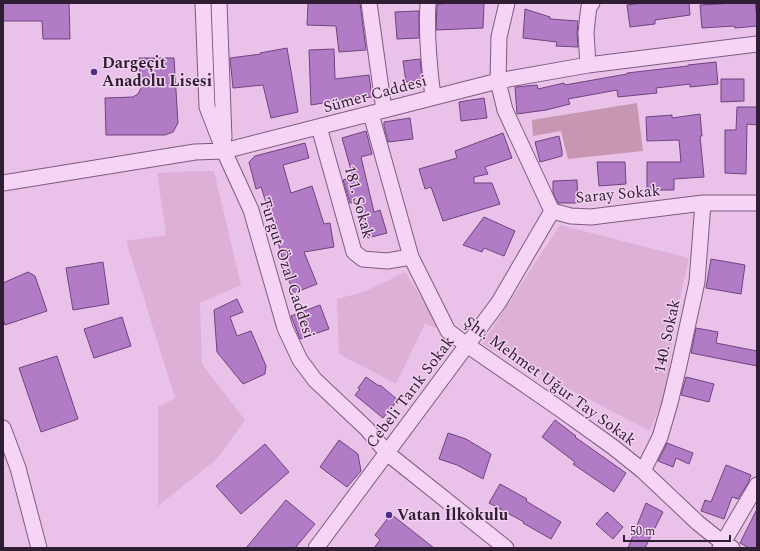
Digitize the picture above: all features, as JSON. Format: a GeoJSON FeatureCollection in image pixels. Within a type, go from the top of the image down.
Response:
{"type":"FeatureCollection","features":[{"type":"Feature","properties":{"kind":"street","name":"Turgut Özal Caddesi"},"geometry":{"type":"LineString","coordinates":[[203,3],[207,107],[224,151],[250,210],[285,328],[300,360],[315,380],[367,429],[387,453],[506,548]]}},
{"type":"Feature","properties":{"kind":"street","name":"Turgut Özal Caddesi"},"geometry":{"type":"LineString","coordinates":[[219,3],[224,151]]}},
{"type":"Feature","properties":{"kind":"street","name":"Şht. Mehmet Uğur Tay Sokak"},"geometry":{"type":"LineString","coordinates":[[369,3],[377,112],[411,257],[448,331],[613,447],[643,471],[698,523],[725,546]]}},
{"type":"Feature","properties":{"kind":"street"},"geometry":{"type":"LineString","coordinates":[[428,3],[428,52],[433,97]]}},
{"type":"Feature","properties":{"kind":"street"},"geometry":{"type":"LineString","coordinates":[[506,3],[499,37],[498,81],[505,110],[552,211]]}},
{"type":"Feature","properties":{"kind":"street"},"geometry":{"type":"LineString","coordinates":[[588,65],[586,33],[589,7],[592,3]]}},
{"type":"Feature","properties":{"kind":"street","name":"Sümer Caddesi"},"geometry":{"type":"LineString","coordinates":[[3,183],[195,152],[224,151],[498,81],[588,65],[757,44]]}},
{"type":"Feature","properties":{"kind":"street","name":"181. Sokak"},"geometry":{"type":"LineString","coordinates":[[319,127],[354,252],[363,259],[387,261],[411,257]]}},
{"type":"Feature","properties":{"kind":"street","name":"Saray Sokak"},"geometry":{"type":"LineString","coordinates":[[552,211],[571,216],[591,217],[703,203],[757,203]]}},
{"type":"Feature","properties":{"kind":"street","name":"140. Sokak"},"geometry":{"type":"LineString","coordinates":[[643,471],[660,438],[679,365],[697,282],[703,203]]}},
{"type":"Feature","properties":{"kind":"street","name":"Cebeli Tarık Sokak"},"geometry":{"type":"LineString","coordinates":[[316,548],[499,302],[552,211]]}},
{"type":"Feature","properties":{"kind":"street"},"geometry":{"type":"LineString","coordinates":[[3,428],[18,468],[39,548]]}},
{"type":"Feature","properties":{"kind":"street"},"geometry":{"type":"LineString","coordinates":[[725,546],[757,485]]}},
{"type":"Feature","properties":{"kind":"shaded area"},"geometry":{"type":"Polygon","coordinates":[[[637,103],[643,151],[568,159],[561,131],[533,136],[532,120],[637,103]]]}},
{"type":"Feature","properties":{"kind":"shaded area"},"geometry":{"type":"Polygon","coordinates":[[[214,171],[241,285],[200,303],[202,364],[245,420],[217,459],[158,506],[158,407],[175,398],[126,241],[166,235],[157,173],[214,171]]]}},
{"type":"Feature","properties":{"kind":"shaded area"},"geometry":{"type":"Polygon","coordinates":[[[560,225],[689,258],[674,325],[667,388],[650,431],[482,344],[560,225]]]}},
{"type":"Feature","properties":{"kind":"shaded area"},"geometry":{"type":"Polygon","coordinates":[[[405,272],[442,330],[425,324],[396,384],[339,354],[337,299],[363,292],[405,272]]]}},
{"type":"Feature","properties":{"kind":"building"},"geometry":{"type":"Polygon","coordinates":[[[3,3],[69,3],[70,39],[43,39],[42,21],[3,21],[3,3]]]}},
{"type":"Feature","properties":{"kind":"building"},"geometry":{"type":"Polygon","coordinates":[[[308,3],[360,3],[366,50],[339,52],[336,26],[307,25],[308,3]]]}},
{"type":"Feature","properties":{"kind":"building"},"geometry":{"type":"Polygon","coordinates":[[[484,3],[483,28],[436,30],[437,4],[484,3]]]}},
{"type":"Feature","properties":{"kind":"building"},"geometry":{"type":"Polygon","coordinates":[[[642,3],[689,3],[690,15],[655,20],[655,24],[630,27],[627,5],[642,3]]]}},
{"type":"Feature","properties":{"kind":"building"},"geometry":{"type":"Polygon","coordinates":[[[755,3],[757,26],[702,28],[700,5],[755,3]]]}},
{"type":"Feature","properties":{"kind":"building"},"geometry":{"type":"Polygon","coordinates":[[[525,9],[550,17],[550,19],[578,21],[578,47],[556,46],[557,42],[523,38],[525,9]]]}},
{"type":"Feature","properties":{"kind":"building"},"geometry":{"type":"Polygon","coordinates":[[[419,11],[419,38],[397,39],[395,12],[419,11]]]}},
{"type":"Feature","properties":{"kind":"building"},"geometry":{"type":"Polygon","coordinates":[[[287,48],[298,112],[271,118],[263,85],[233,88],[230,58],[261,54],[260,53],[287,48]]]}},
{"type":"Feature","properties":{"kind":"building"},"geometry":{"type":"Polygon","coordinates":[[[334,49],[335,79],[369,75],[372,97],[311,105],[309,50],[334,49]]]}},
{"type":"Feature","properties":{"kind":"building"},"geometry":{"type":"Polygon","coordinates":[[[139,58],[174,58],[178,123],[173,132],[165,135],[106,135],[105,98],[133,97],[138,94],[141,88],[139,58]]]}},
{"type":"Feature","properties":{"kind":"building"},"geometry":{"type":"Polygon","coordinates":[[[420,59],[422,80],[406,82],[403,61],[420,59]]]}},
{"type":"Feature","properties":{"kind":"building"},"geometry":{"type":"Polygon","coordinates":[[[716,62],[718,84],[690,87],[690,84],[656,88],[657,93],[618,97],[617,90],[568,99],[570,104],[546,110],[517,114],[515,87],[537,85],[538,89],[564,83],[565,85],[627,73],[716,62]]]}},
{"type":"Feature","properties":{"kind":"building"},"geometry":{"type":"Polygon","coordinates":[[[721,79],[744,79],[744,101],[721,102],[721,79]]]}},
{"type":"Feature","properties":{"kind":"building"},"geometry":{"type":"Polygon","coordinates":[[[484,98],[487,118],[461,121],[459,102],[484,98]]]}},
{"type":"Feature","properties":{"kind":"building"},"geometry":{"type":"Polygon","coordinates":[[[737,107],[757,107],[757,125],[747,124],[746,174],[725,173],[725,130],[736,130],[737,107]]]}},
{"type":"Feature","properties":{"kind":"building"},"geometry":{"type":"Polygon","coordinates":[[[700,114],[702,136],[700,136],[704,177],[674,179],[674,190],[647,190],[647,162],[681,162],[679,140],[647,141],[646,117],[672,115],[672,118],[700,114]]]}},
{"type":"Feature","properties":{"kind":"building"},"geometry":{"type":"Polygon","coordinates":[[[410,118],[413,139],[388,142],[384,122],[410,118]]]}},
{"type":"Feature","properties":{"kind":"building"},"geometry":{"type":"Polygon","coordinates":[[[366,131],[372,154],[361,157],[374,212],[380,210],[387,233],[368,238],[358,202],[350,203],[343,180],[353,177],[342,138],[366,131]]]}},
{"type":"Feature","properties":{"kind":"building"},"geometry":{"type":"Polygon","coordinates":[[[503,133],[512,158],[485,167],[488,174],[474,177],[474,183],[492,183],[500,204],[443,221],[431,187],[425,189],[419,169],[457,158],[455,151],[503,133]]]}},
{"type":"Feature","properties":{"kind":"building"},"geometry":{"type":"Polygon","coordinates":[[[559,136],[562,156],[540,162],[535,142],[559,136]]]}},
{"type":"Feature","properties":{"kind":"building"},"geometry":{"type":"Polygon","coordinates":[[[305,143],[309,158],[283,165],[291,193],[312,186],[324,224],[330,223],[334,247],[304,252],[317,284],[294,293],[287,276],[274,227],[261,187],[256,189],[249,162],[255,156],[305,143]]]}},
{"type":"Feature","properties":{"kind":"building"},"geometry":{"type":"Polygon","coordinates":[[[597,162],[625,162],[626,184],[599,186],[597,162]]]}},
{"type":"Feature","properties":{"kind":"building"},"geometry":{"type":"Polygon","coordinates":[[[577,180],[578,203],[558,203],[553,193],[553,181],[577,180]]]}},
{"type":"Feature","properties":{"kind":"building"},"geometry":{"type":"Polygon","coordinates":[[[484,217],[515,231],[504,256],[484,248],[482,252],[463,245],[484,217]]]}},
{"type":"Feature","properties":{"kind":"building"},"geometry":{"type":"Polygon","coordinates":[[[711,259],[745,265],[741,294],[706,288],[711,259]]]}},
{"type":"Feature","properties":{"kind":"building"},"geometry":{"type":"Polygon","coordinates":[[[103,262],[109,304],[73,310],[66,268],[103,262]]]}},
{"type":"Feature","properties":{"kind":"building"},"geometry":{"type":"Polygon","coordinates":[[[28,272],[35,276],[47,311],[5,325],[3,319],[3,283],[28,272]]]}},
{"type":"Feature","properties":{"kind":"building"},"geometry":{"type":"Polygon","coordinates":[[[237,299],[243,312],[230,317],[237,336],[251,331],[266,366],[265,374],[243,384],[217,352],[214,310],[237,299]]]}},
{"type":"Feature","properties":{"kind":"building"},"geometry":{"type":"Polygon","coordinates":[[[320,305],[329,329],[300,339],[291,316],[320,305]]]}},
{"type":"Feature","properties":{"kind":"building"},"geometry":{"type":"Polygon","coordinates":[[[122,317],[131,346],[94,358],[84,329],[122,317]]]}},
{"type":"Feature","properties":{"kind":"building"},"geometry":{"type":"Polygon","coordinates":[[[696,328],[718,332],[716,343],[757,351],[757,366],[691,353],[696,328]]]}},
{"type":"Feature","properties":{"kind":"building"},"geometry":{"type":"Polygon","coordinates":[[[57,356],[78,419],[41,432],[19,368],[57,356]]]}},
{"type":"Feature","properties":{"kind":"building"},"geometry":{"type":"Polygon","coordinates":[[[366,377],[379,386],[380,385],[398,400],[383,418],[355,395],[366,377]]]}},
{"type":"Feature","properties":{"kind":"building"},"geometry":{"type":"Polygon","coordinates":[[[686,377],[714,384],[709,402],[681,395],[686,377]]]}},
{"type":"Feature","properties":{"kind":"building"},"geometry":{"type":"Polygon","coordinates":[[[555,420],[576,436],[575,437],[626,473],[614,492],[573,464],[575,462],[542,437],[555,420]]]}},
{"type":"Feature","properties":{"kind":"building"},"geometry":{"type":"Polygon","coordinates":[[[448,433],[466,439],[491,454],[483,479],[457,465],[439,459],[448,433]]]}},
{"type":"Feature","properties":{"kind":"building"},"geometry":{"type":"Polygon","coordinates":[[[339,440],[358,454],[361,471],[347,487],[320,467],[339,440]]]}},
{"type":"Feature","properties":{"kind":"building"},"geometry":{"type":"Polygon","coordinates":[[[667,443],[693,453],[689,464],[676,458],[673,467],[658,461],[667,443]]]}},
{"type":"Feature","properties":{"kind":"building"},"geometry":{"type":"Polygon","coordinates":[[[265,444],[289,472],[241,514],[216,486],[265,444]]]}},
{"type":"Feature","properties":{"kind":"building"},"geometry":{"type":"Polygon","coordinates":[[[726,465],[751,475],[738,499],[732,497],[724,519],[701,511],[705,500],[711,502],[726,465]]]}},
{"type":"Feature","properties":{"kind":"building"},"geometry":{"type":"Polygon","coordinates":[[[500,484],[527,499],[526,501],[561,522],[551,539],[489,503],[500,484]]]}},
{"type":"Feature","properties":{"kind":"building"},"geometry":{"type":"Polygon","coordinates":[[[286,500],[315,524],[295,548],[246,548],[286,500]]]}},
{"type":"Feature","properties":{"kind":"building"},"geometry":{"type":"Polygon","coordinates":[[[646,503],[663,512],[645,548],[628,548],[646,503]]]}},
{"type":"Feature","properties":{"kind":"building"},"geometry":{"type":"Polygon","coordinates":[[[757,509],[757,548],[749,548],[740,543],[757,509]]]}},
{"type":"Feature","properties":{"kind":"building"},"geometry":{"type":"Polygon","coordinates":[[[607,512],[623,527],[613,539],[596,524],[607,512]]]}},
{"type":"Feature","properties":{"kind":"building"},"geometry":{"type":"Polygon","coordinates":[[[391,514],[434,548],[374,548],[380,540],[375,535],[391,514]]]}},
{"type":"Feature","properties":{"kind":"place","name":"Dargeçit Anadolu Lisesi"},"geometry":{"type":"Point","coordinates":[94,72]}},
{"type":"Feature","properties":{"kind":"place","name":"Vatan İlkokulu"},"geometry":{"type":"Point","coordinates":[389,515]}}]}
